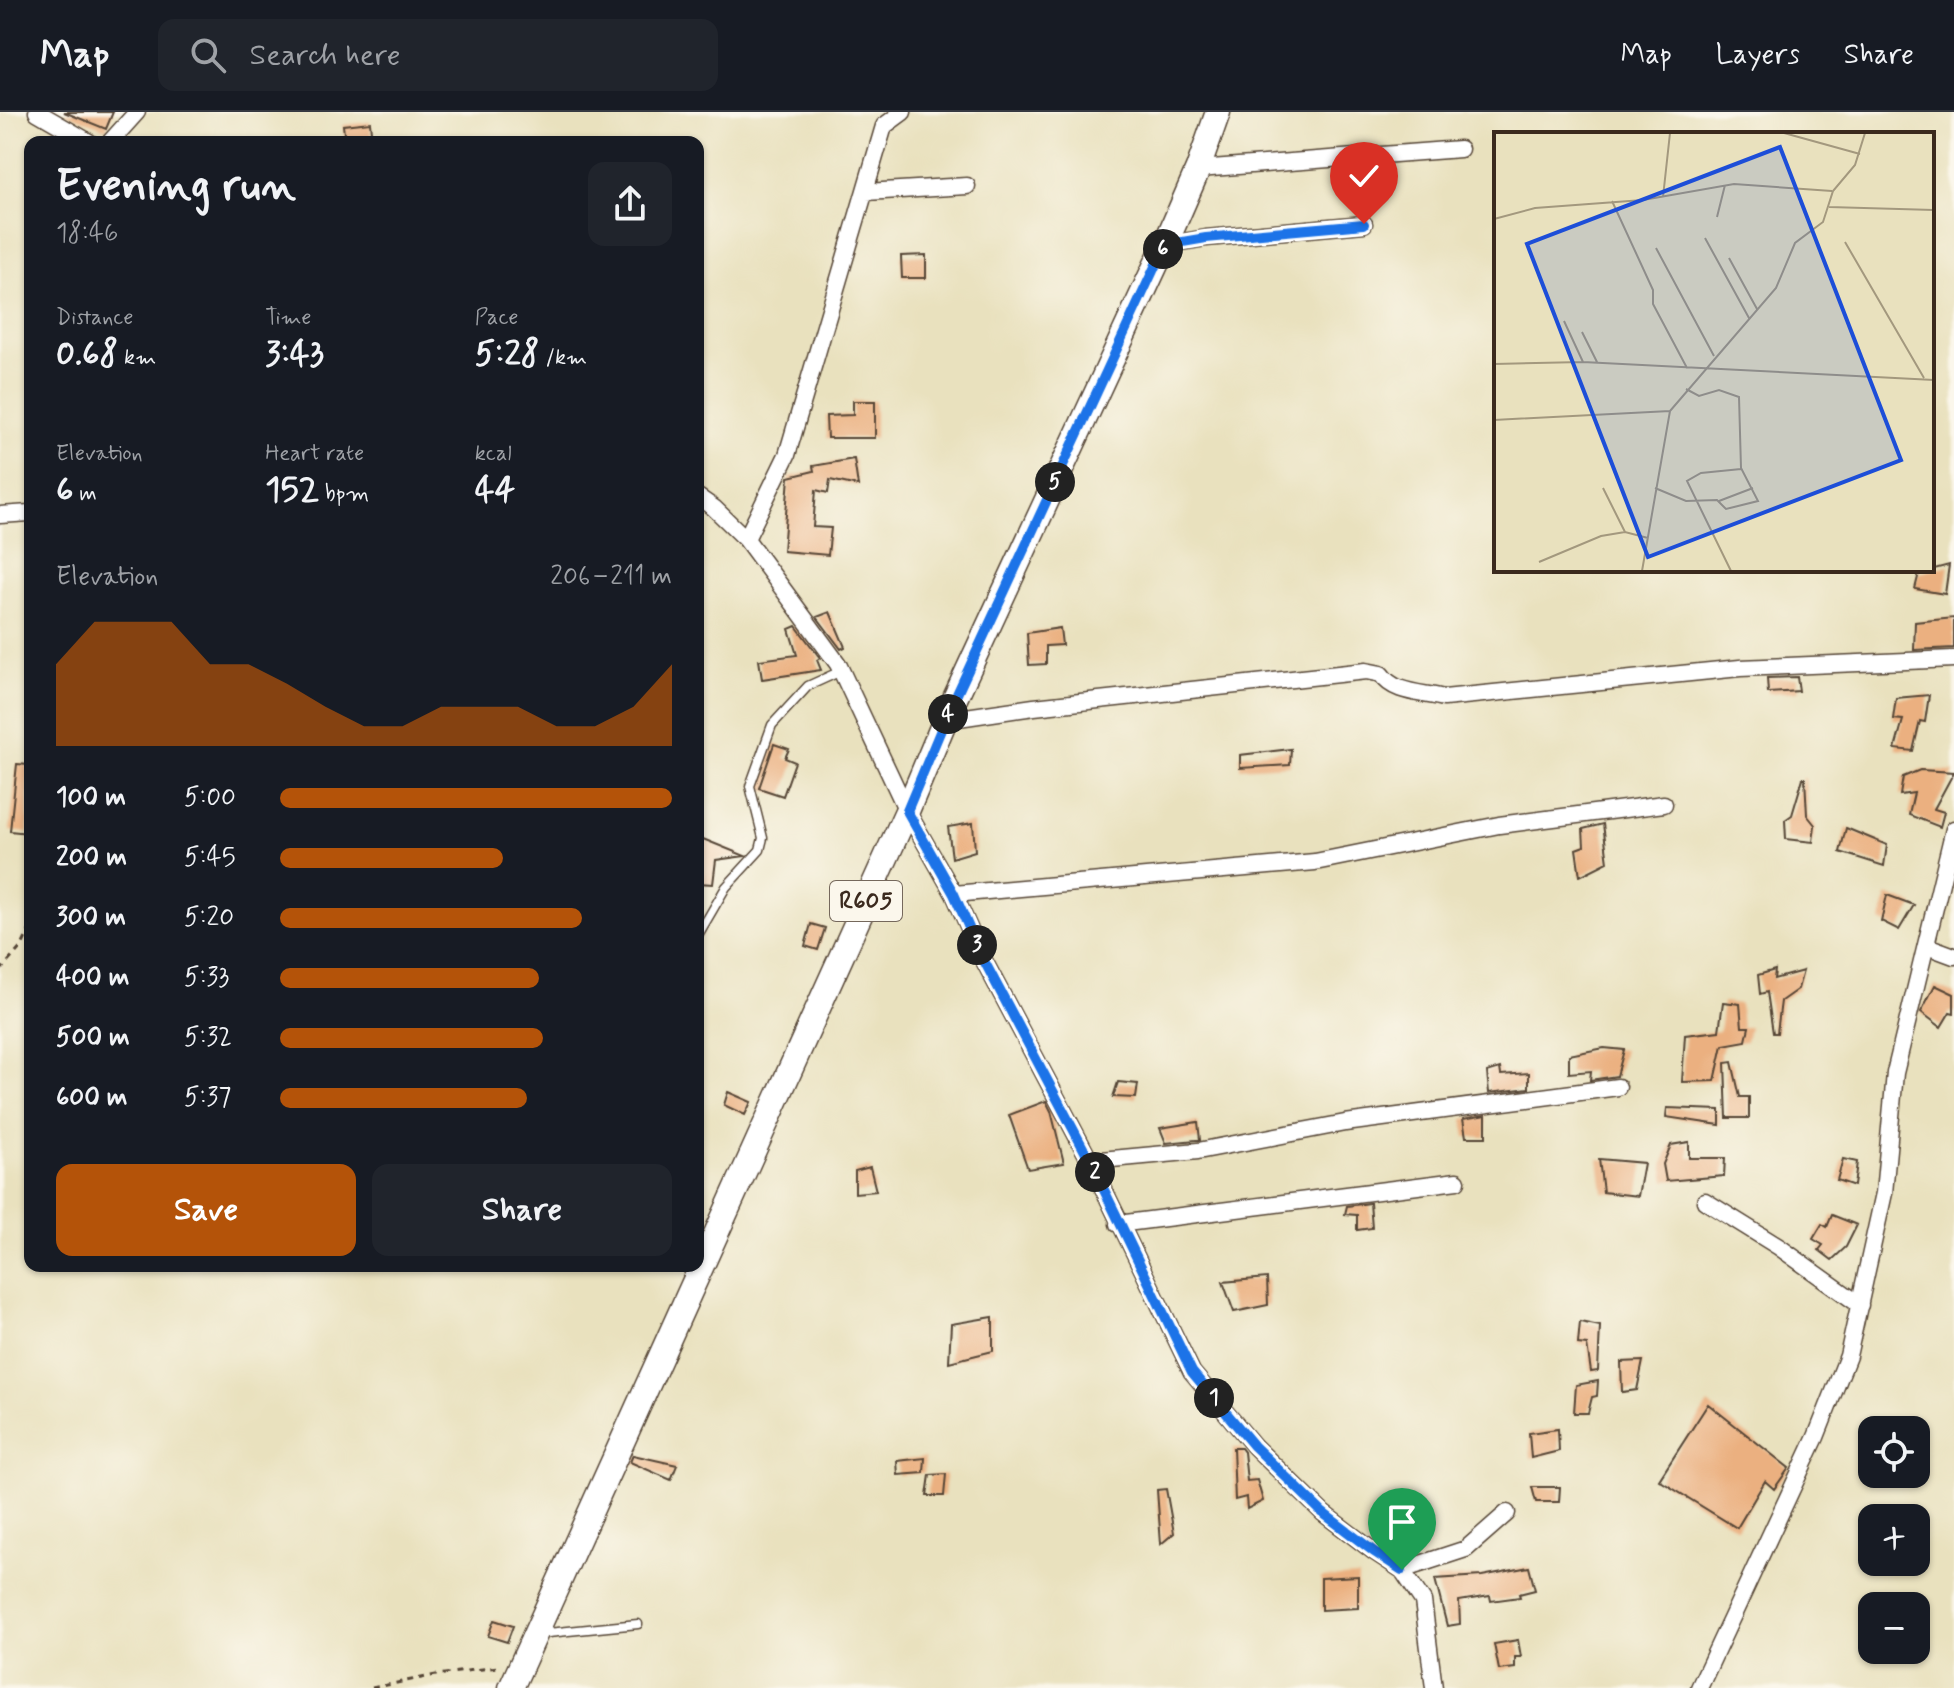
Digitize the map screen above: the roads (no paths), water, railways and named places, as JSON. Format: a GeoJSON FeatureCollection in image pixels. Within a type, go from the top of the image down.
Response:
{"type":"FeatureCollection","features":[{"type":"Feature","properties":{"kind":"main road","name":"R605"},"geometry":{"type":"LineString","coordinates":[[704,1259],[907,811],[945,720],[1165,245],[1198,169],[1218,112]]}},
{"type":"Feature","properties":{"kind":"main road","name":"R605"},"geometry":{"type":"LineString","coordinates":[[511,1688],[698,1272]]}},
{"type":"Feature","properties":{"kind":"street"},"geometry":{"type":"LineString","coordinates":[[37,112],[79,136]]}},
{"type":"Feature","properties":{"kind":"street"},"geometry":{"type":"LineString","coordinates":[[115,136],[137,112]]}},
{"type":"Feature","properties":{"kind":"street"},"geometry":{"type":"LineString","coordinates":[[746,539],[787,455],[884,126],[903,112]]}},
{"type":"Feature","properties":{"kind":"street"},"geometry":{"type":"LineString","coordinates":[[1198,169],[1460,149]]}},
{"type":"Feature","properties":{"kind":"street"},"geometry":{"type":"LineString","coordinates":[[866,192],[967,186]]}},
{"type":"Feature","properties":{"kind":"street"},"geometry":{"type":"LineString","coordinates":[[1165,245],[1206,238],[1364,224]]}},
{"type":"Feature","properties":{"kind":"street"},"geometry":{"type":"LineString","coordinates":[[704,501],[746,539],[841,671],[907,811],[954,894],[981,955],[1090,1161],[1192,1372],[1254,1446],[1323,1513],[1402,1570],[1423,1601],[1434,1688]]}},
{"type":"Feature","properties":{"kind":"street"},"geometry":{"type":"LineString","coordinates":[[0,515],[24,513]]}},
{"type":"Feature","properties":{"kind":"street"},"geometry":{"type":"LineString","coordinates":[[945,720],[1034,707],[1366,671],[1381,674],[1387,684],[1397,690],[1444,698],[1740,668],[1954,659]]}},
{"type":"Feature","properties":{"kind":"street"},"geometry":{"type":"LineString","coordinates":[[954,894],[1315,862],[1499,825],[1664,804]]}},
{"type":"Feature","properties":{"kind":"street"},"geometry":{"type":"LineString","coordinates":[[1699,1688],[1816,1437],[1848,1356],[1884,1193],[1895,1073],[1954,829]]}},
{"type":"Feature","properties":{"kind":"street"},"geometry":{"type":"LineString","coordinates":[[1927,946],[1954,956]]}},
{"type":"Feature","properties":{"kind":"street"},"geometry":{"type":"LineString","coordinates":[[1090,1161],[1198,1151],[1345,1123],[1618,1087]]}},
{"type":"Feature","properties":{"kind":"street"},"geometry":{"type":"LineString","coordinates":[[1118,1224],[1457,1181]]}},
{"type":"Feature","properties":{"kind":"street"},"geometry":{"type":"LineString","coordinates":[[1705,1201],[1779,1247],[1860,1305]]}},
{"type":"Feature","properties":{"kind":"street"},"geometry":{"type":"LineString","coordinates":[[1402,1570],[1466,1549],[1507,1513]]}},
{"type":"Feature","properties":{"kind":"lane"},"geometry":{"type":"LineString","coordinates":[[704,925],[726,887],[760,850],[763,838],[750,786],[772,725],[808,686],[841,671]]}},
{"type":"Feature","properties":{"kind":"lane"},"geometry":{"type":"LineString","coordinates":[[534,1635],[638,1624]]}}]}
